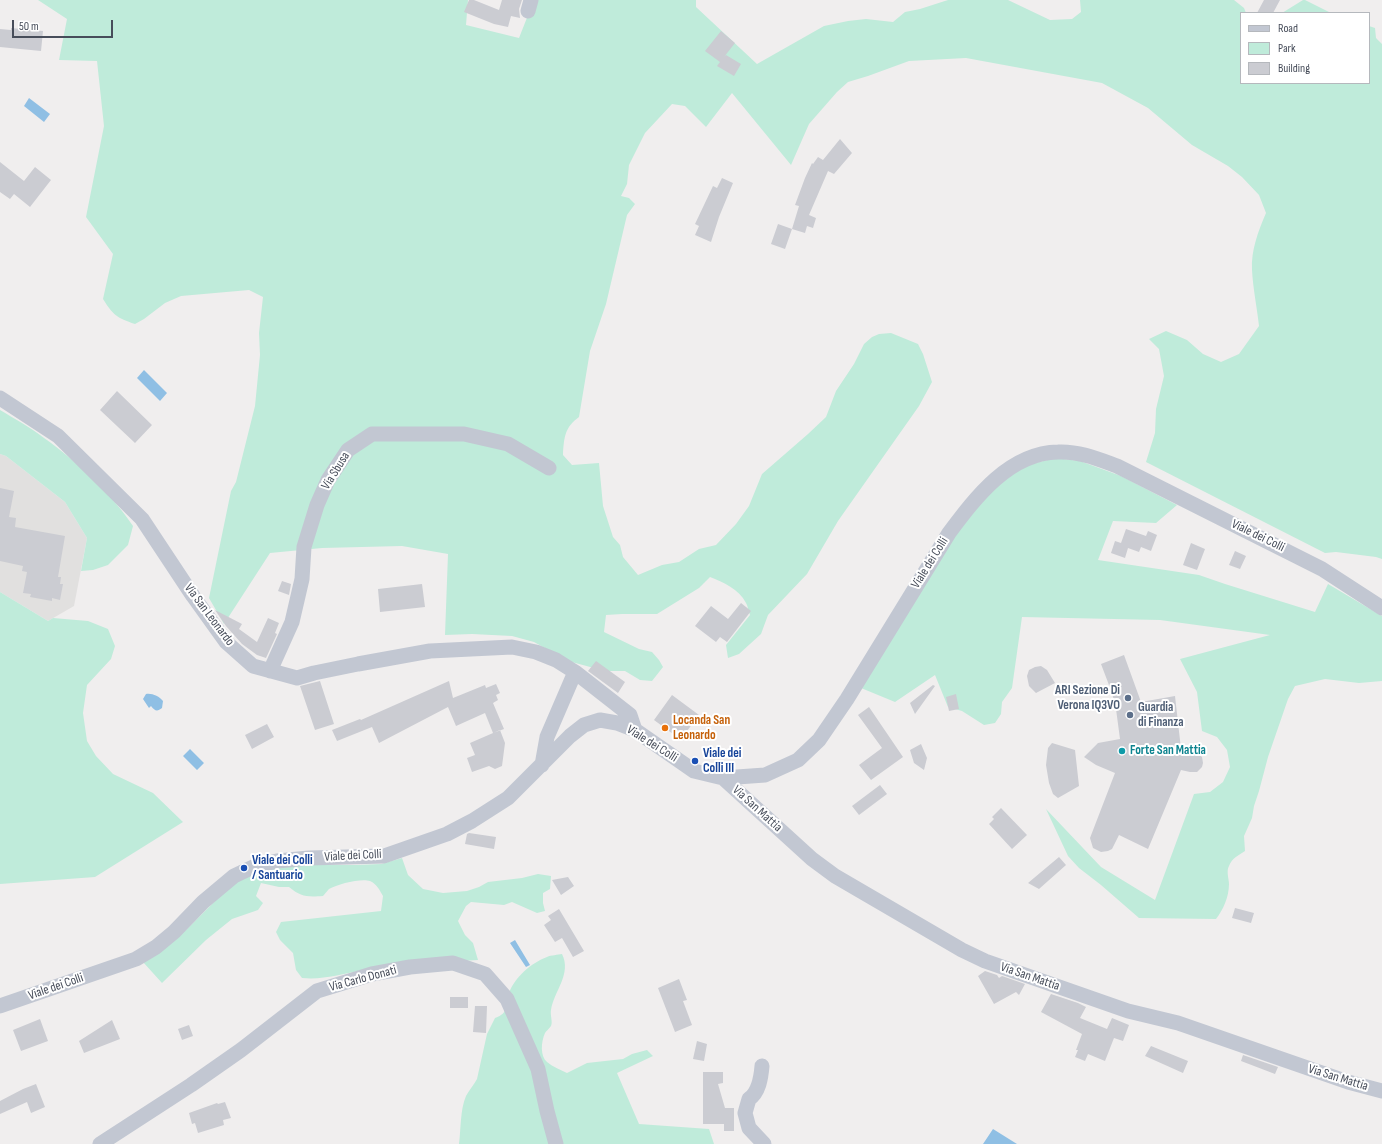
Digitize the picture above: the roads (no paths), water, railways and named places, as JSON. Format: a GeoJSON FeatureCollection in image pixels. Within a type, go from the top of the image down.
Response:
{"type":"FeatureCollection","features":[{"type":"Feature","properties":{"kind":"street","name":"Via San Leonardo"},"geometry":{"type":"LineString","coordinates":[[0,398],[58,436],[142,519],[226,642],[253,666],[297,678],[358,664],[430,651],[512,647],[536,652],[556,660],[575,672],[630,715],[635,730]]}},
{"type":"Feature","properties":{"kind":"street","name":"Via Sbusa"},"geometry":{"type":"LineString","coordinates":[[270,671],[292,622],[302,579],[304,548],[317,505],[328,480],[348,450],[372,434],[464,434],[508,444],[549,468]]}},
{"type":"Feature","properties":{"kind":"street","name":"Viale dei Colli"},"geometry":{"type":"LineString","coordinates":[[0,1006],[136,960],[156,947],[174,932],[203,902],[234,876],[253,866],[277,861],[302,859],[384,856],[447,834],[472,821],[508,798],[570,736],[584,725],[600,720],[617,723],[635,730],[694,771],[723,778],[765,775],[798,760],[819,740],[847,699],[949,533],[967,509],[1002,473],[1021,461],[1040,454],[1058,452],[1078,453],[1094,457],[1117,466],[1322,569],[1382,608]]}},
{"type":"Feature","properties":{"kind":"street"},"geometry":{"type":"LineString","coordinates":[[542,765],[547,737],[575,672]]}},
{"type":"Feature","properties":{"kind":"street","name":"Via San Mattia"},"geometry":{"type":"LineString","coordinates":[[723,778],[812,859],[835,876],[962,950],[985,961],[1128,1011],[1178,1023],[1348,1082],[1382,1091]]}},
{"type":"Feature","properties":{"kind":"street","name":"Via Carlo Donati"},"geometry":{"type":"LineString","coordinates":[[100,1144],[191,1085],[241,1050],[317,991],[372,974],[410,967],[453,963],[485,974],[506,1000],[538,1069],[556,1144]]}},
{"type":"Feature","properties":{"kind":"street"},"geometry":{"type":"LineString","coordinates":[[762,1066],[761,1079],[754,1095],[748,1099],[745,1113],[749,1128],[764,1144]]}},
{"type":"Feature","properties":{"kind":"water"},"geometry":{"type":"Polygon","coordinates":[[[29,98],[50,114],[44,122],[24,106],[29,98]]]}},
{"type":"Feature","properties":{"kind":"water"},"geometry":{"type":"Polygon","coordinates":[[[144,370],[167,393],[160,401],[137,378],[144,370]]]}},
{"type":"Feature","properties":{"kind":"water"},"geometry":{"type":"Polygon","coordinates":[[[146,694],[153,694],[161,699],[163,701],[162,708],[155,710],[151,706],[149,708],[143,699],[146,694]]]}},
{"type":"Feature","properties":{"kind":"water"},"geometry":{"type":"Polygon","coordinates":[[[190,749],[204,763],[197,770],[183,756],[190,749]]]}},
{"type":"Feature","properties":{"kind":"water"},"geometry":{"type":"Polygon","coordinates":[[[515,940],[530,965],[526,967],[510,943],[515,940]]]}},
{"type":"Feature","properties":{"kind":"water"},"geometry":{"type":"Polygon","coordinates":[[[993,1129],[1017,1144],[983,1144],[993,1129]]]}},
{"type":"Feature","properties":{"kind":"place","name":"ARI Sezione Di Verona IQ3VO"},"geometry":{"type":"Point","coordinates":[1128,698]}},
{"type":"Feature","properties":{"kind":"place","name":"Guardia di Finanza"},"geometry":{"type":"Point","coordinates":[1130,715]}},
{"type":"Feature","properties":{"kind":"place","name":"Locanda San Leonardo"},"geometry":{"type":"Point","coordinates":[665,728]}},
{"type":"Feature","properties":{"kind":"place","name":"Forte San Mattia"},"geometry":{"type":"Point","coordinates":[1122,751]}},
{"type":"Feature","properties":{"kind":"place","name":"Viale dei Colli III"},"geometry":{"type":"Point","coordinates":[695,761]}},
{"type":"Feature","properties":{"kind":"place","name":"Viale dei Colli / Santuario"},"geometry":{"type":"Point","coordinates":[244,868]}}]}
